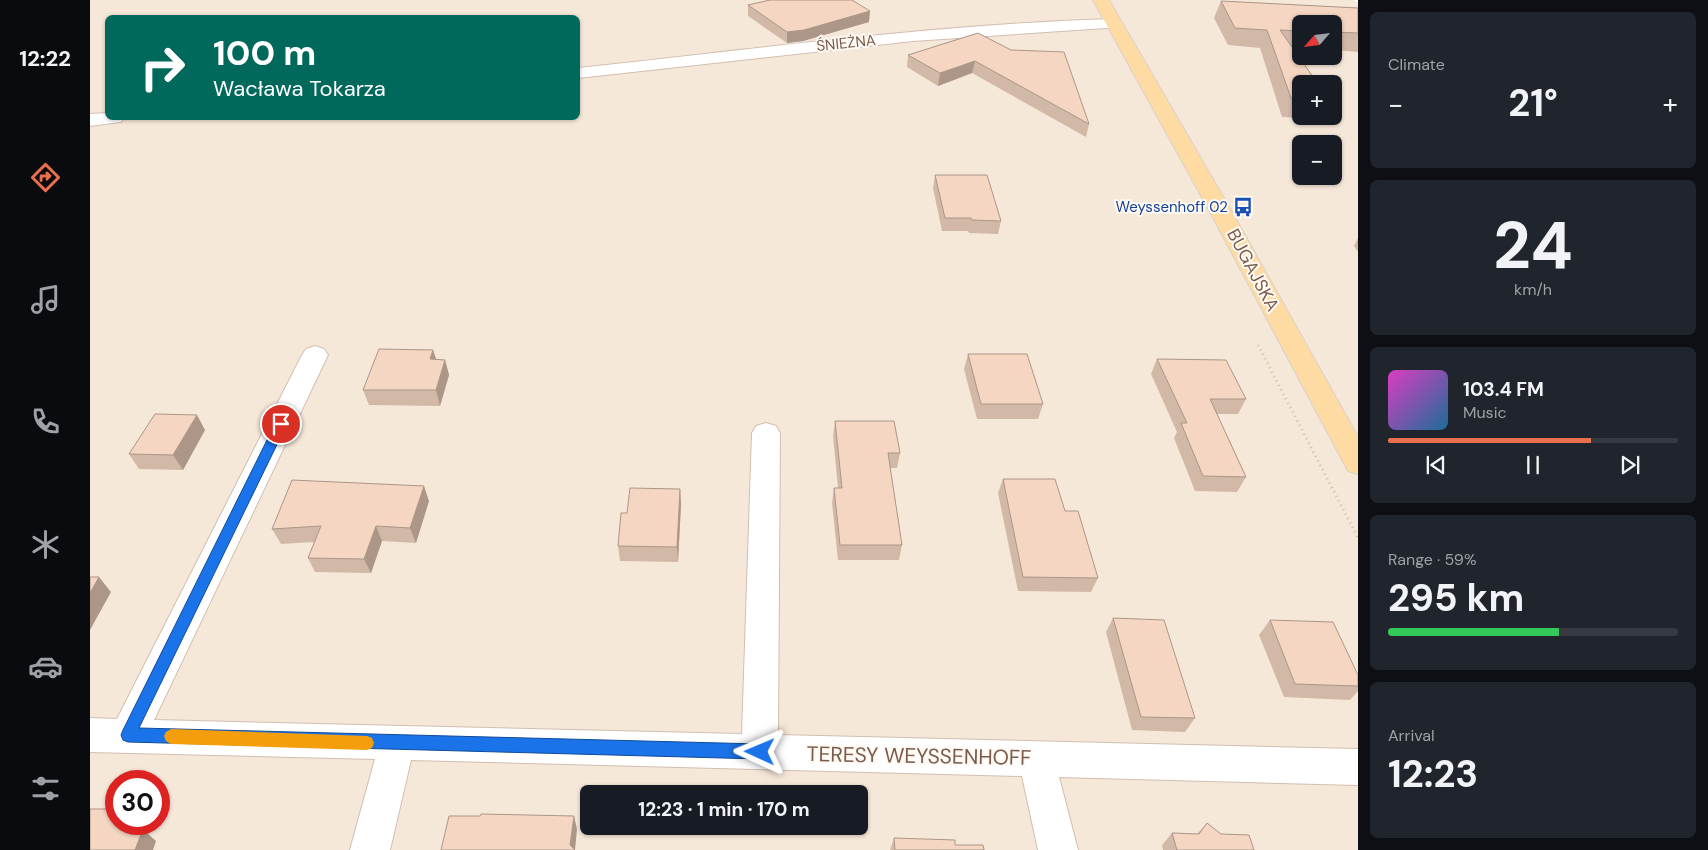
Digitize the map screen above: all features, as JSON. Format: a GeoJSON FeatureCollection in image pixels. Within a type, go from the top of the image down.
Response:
{"type":"FeatureCollection","features":[{"type":"Feature","properties":{"kind":"main road","name":"BUGAJSKA"},"geometry":{"type":"LineString","coordinates":[[1101,0],[1221,212],[1358,463]]}},
{"type":"Feature","properties":{"kind":"street","name":"ŚNIEŻNA"},"geometry":{"type":"LineString","coordinates":[[580,73],[873,40],[1068,25],[1116,24]]}},
{"type":"Feature","properties":{"kind":"street"},"geometry":{"type":"LineString","coordinates":[[90,120],[105,119]]}},
{"type":"Feature","properties":{"kind":"street"},"geometry":{"type":"LineString","coordinates":[[128,735],[315,355]]}},
{"type":"Feature","properties":{"kind":"street"},"geometry":{"type":"LineString","coordinates":[[760,752],[766,433]]}},
{"type":"Feature","properties":{"kind":"street","name":"TERESY WEYSSENHOFF"},"geometry":{"type":"LineString","coordinates":[[90,735],[1358,767]]}},
{"type":"Feature","properties":{"kind":"street"},"geometry":{"type":"LineString","coordinates":[[370,850],[397,744]]}},
{"type":"Feature","properties":{"kind":"street"},"geometry":{"type":"LineString","coordinates":[[1036,759],[1058,850]]}},
{"type":"Feature","properties":{"kind":"path"},"geometry":{"type":"LineString","coordinates":[[1276,380],[1358,538]]}},
{"type":"Feature","properties":{"kind":"shaded area"},"geometry":{"type":"Polygon","coordinates":[[[90,0],[1353,0],[1358,3],[1358,850],[90,850],[90,0]]]}},
{"type":"Feature","properties":{"kind":"building"},"geometry":{"type":"Polygon","coordinates":[[[770,0],[852,0],[870,11],[804,30],[787,32],[748,5],[770,0]]]}},
{"type":"Feature","properties":{"kind":"building"},"geometry":{"type":"Polygon","coordinates":[[[1221,1],[1358,8],[1358,33],[1342,32],[1342,15],[1292,15],[1292,31],[1280,30],[1292,47],[1292,65],[1305,65],[1312,75],[1292,75],[1292,98],[1267,30],[1235,28],[1221,1]]]}},
{"type":"Feature","properties":{"kind":"building"},"geometry":{"type":"Polygon","coordinates":[[[978,33],[1011,50],[1064,52],[1089,124],[975,61],[940,73],[908,55],[978,33]]]}},
{"type":"Feature","properties":{"kind":"building"},"geometry":{"type":"Polygon","coordinates":[[[935,175],[987,175],[1001,221],[945,218],[935,175]]]}},
{"type":"Feature","properties":{"kind":"building"},"geometry":{"type":"Polygon","coordinates":[[[379,349],[433,350],[430,359],[445,360],[436,390],[363,390],[379,349]]]}},
{"type":"Feature","properties":{"kind":"building"},"geometry":{"type":"Polygon","coordinates":[[[968,354],[1027,354],[1043,404],[981,404],[968,354]]]}},
{"type":"Feature","properties":{"kind":"building"},"geometry":{"type":"Polygon","coordinates":[[[1157,359],[1226,360],[1246,399],[1210,399],[1246,477],[1203,476],[1181,423],[1187,423],[1157,359]]]}},
{"type":"Feature","properties":{"kind":"building"},"geometry":{"type":"Polygon","coordinates":[[[155,414],[197,415],[173,455],[129,454],[155,414]]]}},
{"type":"Feature","properties":{"kind":"building"},"geometry":{"type":"Polygon","coordinates":[[[835,421],[894,421],[900,453],[888,453],[902,545],[840,545],[834,488],[842,488],[835,421]]]}},
{"type":"Feature","properties":{"kind":"building"},"geometry":{"type":"Polygon","coordinates":[[[1003,479],[1055,479],[1065,511],[1078,511],[1098,578],[1023,577],[1003,479]]]}},
{"type":"Feature","properties":{"kind":"building"},"geometry":{"type":"Polygon","coordinates":[[[292,480],[424,486],[410,528],[376,526],[364,559],[308,558],[321,526],[272,529],[292,480]]]}},
{"type":"Feature","properties":{"kind":"building"},"geometry":{"type":"Polygon","coordinates":[[[630,488],[680,489],[677,547],[618,546],[621,513],[627,513],[630,488]]]}},
{"type":"Feature","properties":{"kind":"building"},"geometry":{"type":"Polygon","coordinates":[[[90,577],[99,577],[90,593],[90,577]]]}},
{"type":"Feature","properties":{"kind":"building"},"geometry":{"type":"Polygon","coordinates":[[[1113,618],[1164,620],[1195,718],[1141,717],[1113,618]]]}},
{"type":"Feature","properties":{"kind":"building"},"geometry":{"type":"Polygon","coordinates":[[[1270,620],[1333,622],[1358,675],[1358,686],[1295,684],[1270,620]]]}},
{"type":"Feature","properties":{"kind":"building"},"geometry":{"type":"Polygon","coordinates":[[[90,809],[105,809],[105,835],[141,835],[135,850],[90,850],[90,809]]]}},
{"type":"Feature","properties":{"kind":"building"},"geometry":{"type":"Polygon","coordinates":[[[481,814],[574,816],[570,845],[575,850],[441,850],[449,816],[480,816],[481,814]]]}},
{"type":"Feature","properties":{"kind":"building"},"geometry":{"type":"Polygon","coordinates":[[[1207,823],[1221,834],[1249,835],[1254,850],[1177,850],[1172,833],[1199,834],[1207,823]]]}},
{"type":"Feature","properties":{"kind":"building"},"geometry":{"type":"Polygon","coordinates":[[[894,838],[955,840],[955,845],[983,845],[984,850],[895,850],[894,838]]]}},
{"type":"Feature","properties":{"kind":"slow traffic"},"geometry":{"type":"LineString","coordinates":[[171,736],[367,743]]}},
{"type":"Feature","properties":{"kind":"place","name":"Weyssenhoff 02"},"geometry":{"type":"Point","coordinates":[1243,207]}},
{"type":"Feature","properties":{"kind":"route"},"geometry":{"type":"LineString","coordinates":[[281,424],[128,735],[760,752]]}}]}
